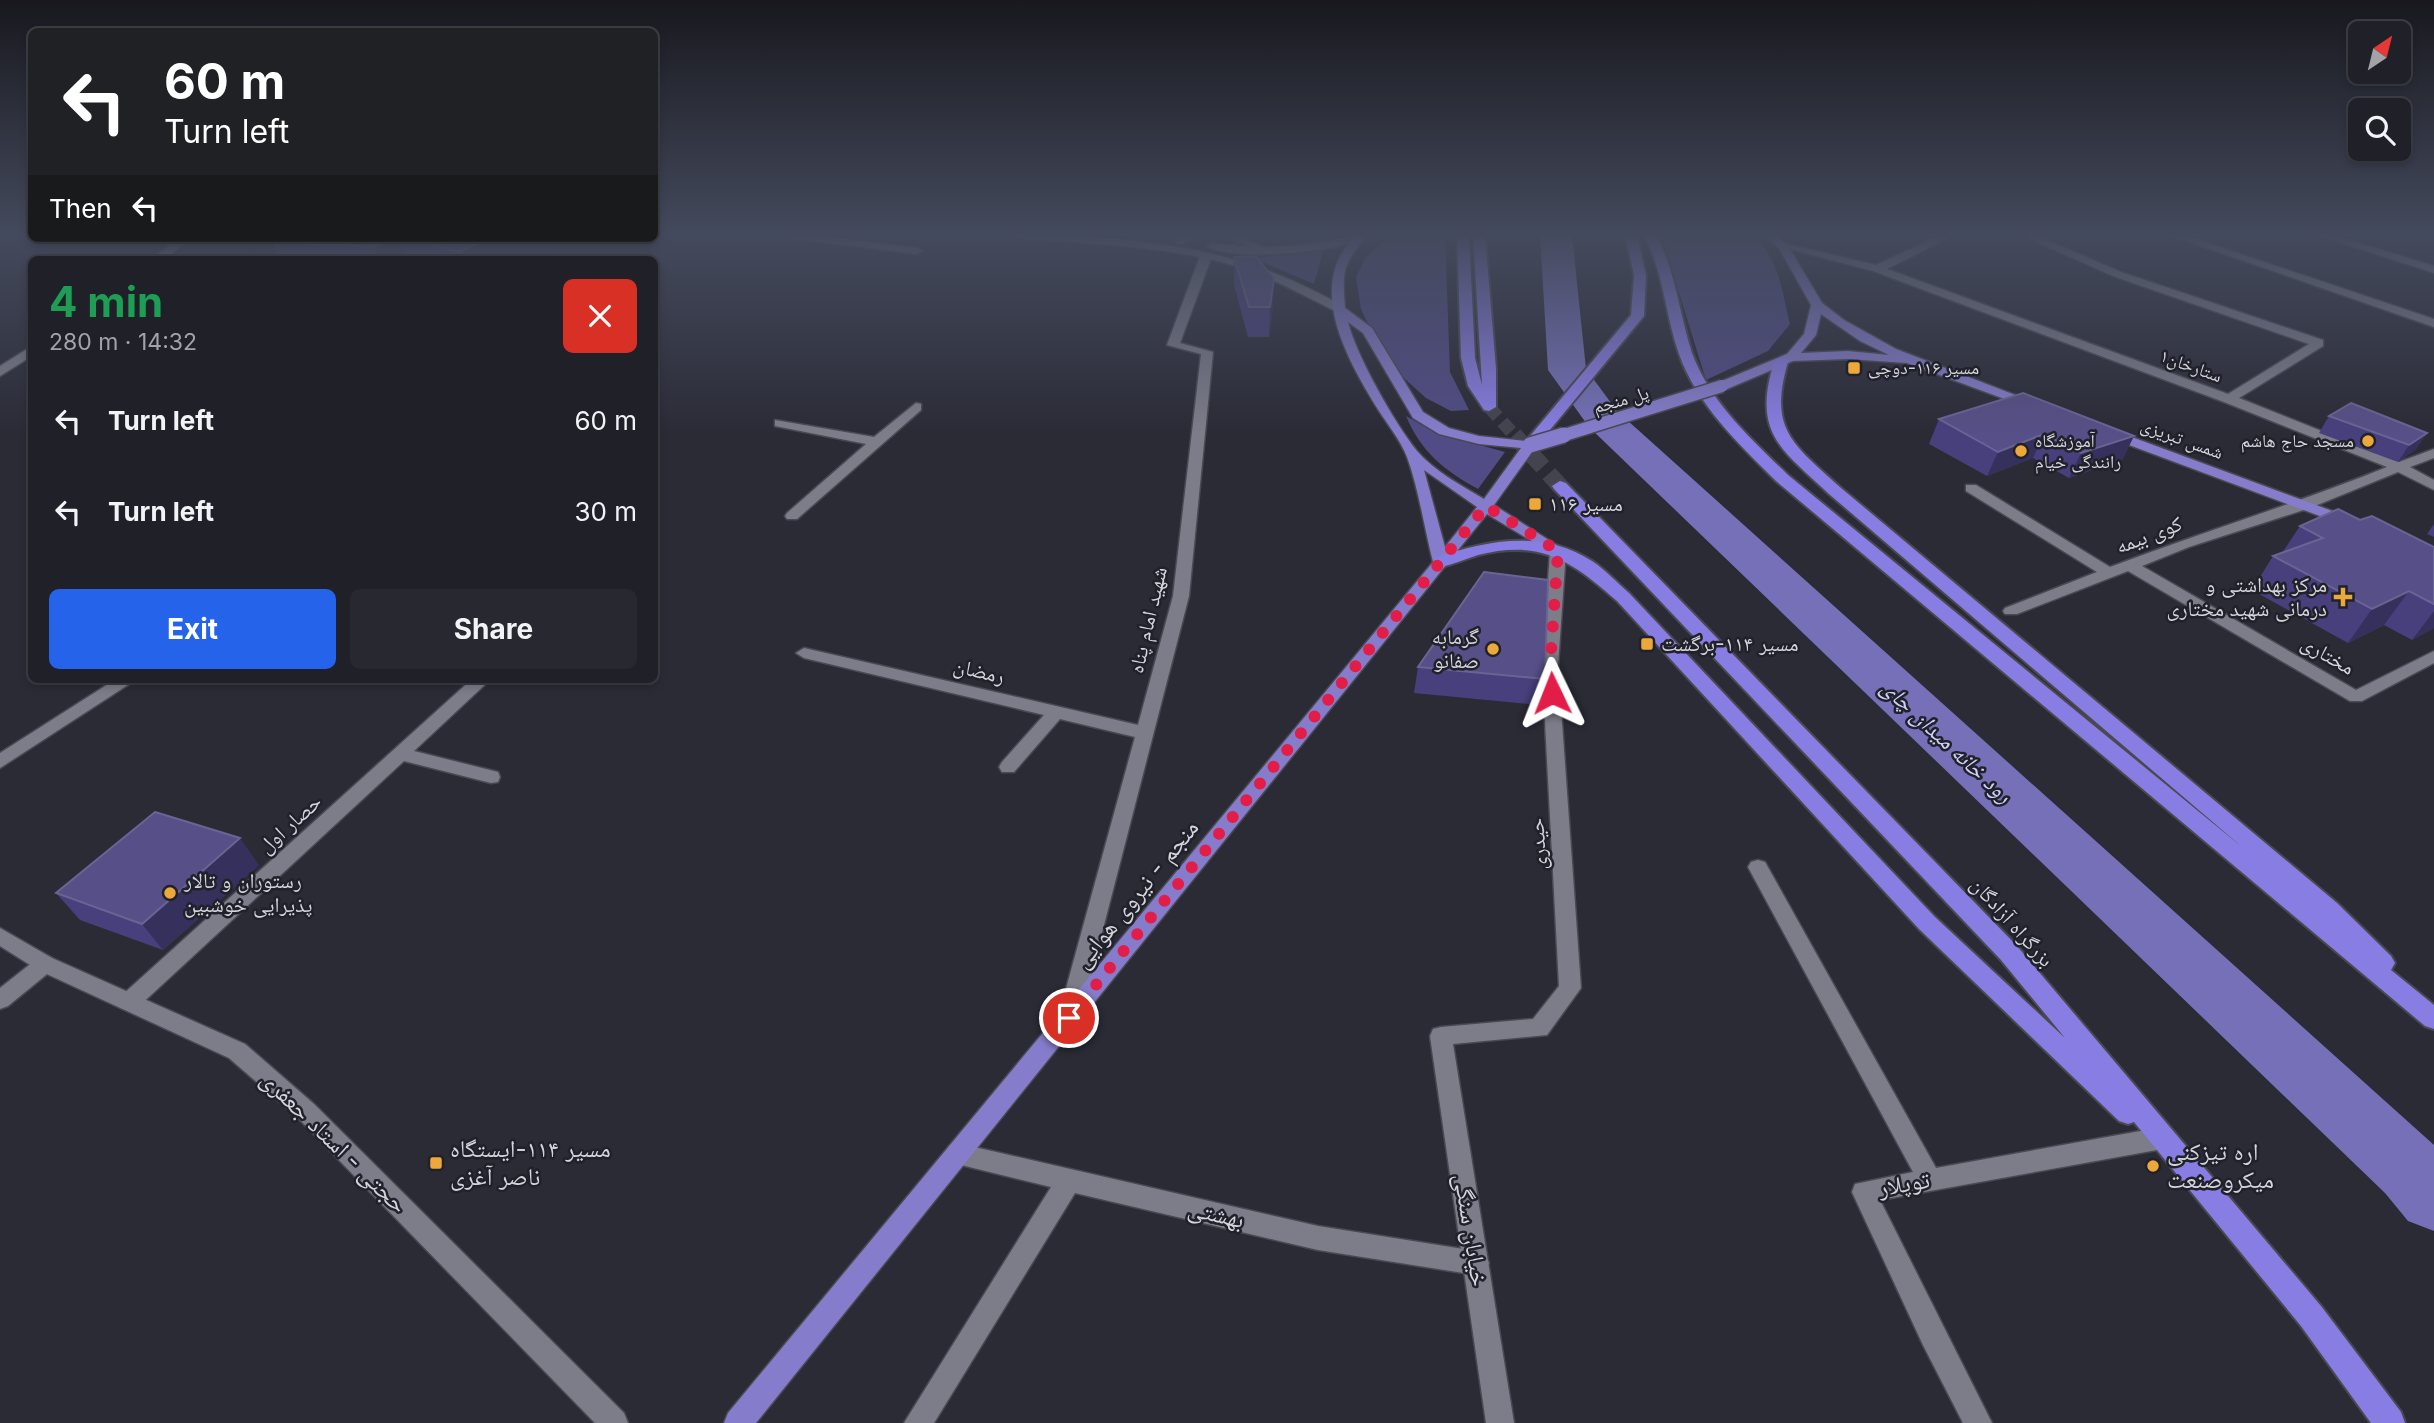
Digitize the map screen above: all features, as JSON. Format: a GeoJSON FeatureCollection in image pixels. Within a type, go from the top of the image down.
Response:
{"type":"FeatureCollection","features":[{"type":"Feature","properties":{"kind":"highway"},"geometry":{"type":"LineString","coordinates":[[1466,301],[1468,358],[1475,386],[1489,407],[1484,301]]}},
{"type":"Feature","properties":{"kind":"highway"},"geometry":{"type":"LineString","coordinates":[[1530,445],[1637,316],[1641,301]]}},
{"type":"Feature","properties":{"kind":"highway"},"geometry":{"type":"LineString","coordinates":[[1673,301],[1686,354],[1703,389],[1739,436],[1782,478],[2434,1019]]}},
{"type":"Feature","properties":{"kind":"highway"},"geometry":{"type":"LineString","coordinates":[[1786,359],[1772,394],[1773,418],[1795,453],[1835,491],[2329,909],[2434,1012]]}},
{"type":"Feature","properties":{"kind":"highway","name":"بزرگراه آزادگان"},"geometry":{"type":"LineString","coordinates":[[1560,486],[2009,953],[2311,1316],[2390,1423]]}},
{"type":"Feature","properties":{"kind":"highway"},"geometry":{"type":"LineString","coordinates":[[1441,562],[1471,551],[1502,545],[1527,544],[1558,551],[1585,564],[1623,597],[1927,923],[2191,1171]]}},
{"type":"Feature","properties":{"kind":"main road"},"geometry":{"type":"LineString","coordinates":[[1339,301],[1345,334],[1373,391],[1413,455],[1441,562]]}},
{"type":"Feature","properties":{"kind":"main road"},"geometry":{"type":"LineString","coordinates":[[1814,301],[1850,330],[1916,361],[2045,409]]}},
{"type":"Feature","properties":{"kind":"main road"},"geometry":{"type":"LineString","coordinates":[[1786,359],[1810,335],[1816,305]]}},
{"type":"Feature","properties":{"kind":"main road"},"geometry":{"type":"LineString","coordinates":[[1339,309],[1368,331],[1418,415],[1444,431],[1479,440],[1530,445]]}},
{"type":"Feature","properties":{"kind":"main road"},"geometry":{"type":"LineString","coordinates":[[1786,359],[1848,355],[1916,361]]}},
{"type":"Feature","properties":{"kind":"main road","name":"پل منجم"},"geometry":{"type":"LineString","coordinates":[[1530,445],[1689,398],[1786,359]]}},
{"type":"Feature","properties":{"kind":"main road","name":"شمس تبریزی"},"geometry":{"type":"LineString","coordinates":[[2097,428],[2357,525]]}},
{"type":"Feature","properties":{"kind":"main road","name":"منجم - نیروی هوایی"},"geometry":{"type":"LineString","coordinates":[[738,1423],[1441,562],[1530,445]]}},
{"type":"Feature","properties":{"kind":"main road"},"geometry":{"type":"LineString","coordinates":[[1413,455],[1454,487],[1558,551]]}},
{"type":"Feature","properties":{"kind":"street","name":"شهید امام پناه"},"geometry":{"type":"LineString","coordinates":[[1069,1018],[1181,596],[1207,352],[1173,345],[1189,301]]}},
{"type":"Feature","properties":{"kind":"street"},"geometry":{"type":"LineString","coordinates":[[1323,301],[1339,309]]}},
{"type":"Feature","properties":{"kind":"street","name":"ستارخان۱"},"geometry":{"type":"LineString","coordinates":[[1965,301],[2229,399],[2401,468],[2434,485]]}},
{"type":"Feature","properties":{"kind":"street"},"geometry":{"type":"LineString","coordinates":[[2197,301],[2319,343],[2229,399]]}},
{"type":"Feature","properties":{"kind":"street"},"geometry":{"type":"LineString","coordinates":[[2370,301],[2434,323]]}},
{"type":"Feature","properties":{"kind":"street"},"geometry":{"type":"LineString","coordinates":[[0,372],[28,353]]}},
{"type":"Feature","properties":{"kind":"street"},"geometry":{"type":"LineString","coordinates":[[792,516],[916,407]]}},
{"type":"Feature","properties":{"kind":"street"},"geometry":{"type":"LineString","coordinates":[[780,423],[877,442]]}},
{"type":"Feature","properties":{"kind":"street","name":"کوی بیمه"},"geometry":{"type":"LineString","coordinates":[[2011,611],[2184,544],[2305,505],[2434,453]]}},
{"type":"Feature","properties":{"kind":"street"},"geometry":{"type":"LineString","coordinates":[[1971,488],[2109,573]]}},
{"type":"Feature","properties":{"kind":"street","name":"حیدری"},"geometry":{"type":"LineString","coordinates":[[1441,1036],[1539,1028],[1570,988],[1550,666],[1558,551]]}},
{"type":"Feature","properties":{"kind":"street","name":"مختاری"},"geometry":{"type":"LineString","coordinates":[[2129,565],[2356,697],[2434,656]]}},
{"type":"Feature","properties":{"kind":"street","name":"رمضان"},"geometry":{"type":"LineString","coordinates":[[804,653],[1144,733]]}},
{"type":"Feature","properties":{"kind":"street"},"geometry":{"type":"LineString","coordinates":[[0,762],[122,683]]}},
{"type":"Feature","properties":{"kind":"street","name":"حصار اول"},"geometry":{"type":"LineString","coordinates":[[129,1002],[478,683]]}},
{"type":"Feature","properties":{"kind":"street"},"geometry":{"type":"LineString","coordinates":[[1008,767],[1058,712]]}},
{"type":"Feature","properties":{"kind":"street"},"geometry":{"type":"LineString","coordinates":[[400,754],[491,776]]}},
{"type":"Feature","properties":{"kind":"street"},"geometry":{"type":"LineString","coordinates":[[1758,867],[1930,1180]]}},
{"type":"Feature","properties":{"kind":"street","name":"حجتی - استاد جعفری"},"geometry":{"type":"LineString","coordinates":[[0,936],[45,964],[237,1051],[306,1111],[614,1423]]}},
{"type":"Feature","properties":{"kind":"street"},"geometry":{"type":"LineString","coordinates":[[0,1000],[45,964]]}},
{"type":"Feature","properties":{"kind":"street","name":"خیابان سنگی"},"geometry":{"type":"LineString","coordinates":[[1441,1036],[1500,1423]]}},
{"type":"Feature","properties":{"kind":"street","name":"توپلار"},"geometry":{"type":"LineString","coordinates":[[1978,1423],[1932,1336],[1864,1192],[2157,1139]]}},
{"type":"Feature","properties":{"kind":"street","name":"بهشتی"},"geometry":{"type":"LineString","coordinates":[[957,1154],[1318,1238],[1476,1263]]}},
{"type":"Feature","properties":{"kind":"street"},"geometry":{"type":"LineString","coordinates":[[918,1423],[1069,1180]]}},
{"type":"Feature","properties":{"kind":"shaded area"},"geometry":{"type":"Polygon","coordinates":[[[1360,301],[1447,301],[1450,372],[1469,410],[1451,411],[1426,398],[1386,362],[1360,301]]]}},
{"type":"Feature","properties":{"kind":"shaded area"},"geometry":{"type":"Polygon","coordinates":[[[1682,301],[1784,301],[1790,324],[1768,351],[1706,380],[1682,301]]]}},
{"type":"Feature","properties":{"kind":"shaded area"},"geometry":{"type":"Polygon","coordinates":[[[1406,416],[1436,433],[1505,452],[1478,489],[1435,459],[1419,440],[1406,416]]]}},
{"type":"Feature","properties":{"kind":"building"},"geometry":{"type":"Polygon","coordinates":[[[1247,301],[1271,301],[1270,307],[1249,307],[1247,301]]]}},
{"type":"Feature","properties":{"kind":"building"},"geometry":{"type":"Polygon","coordinates":[[[2023,393],[2134,436],[2081,453],[2044,434],[1998,452],[1939,419],[2023,393]]]}},
{"type":"Feature","properties":{"kind":"building"},"geometry":{"type":"Polygon","coordinates":[[[2351,403],[2427,433],[2409,445],[2329,416],[2351,403]]]}},
{"type":"Feature","properties":{"kind":"building"},"geometry":{"type":"Polygon","coordinates":[[[2338,509],[2360,520],[2372,516],[2434,547],[2434,604],[2409,591],[2372,609],[2273,556],[2323,538],[2300,526],[2338,509]]]}},
{"type":"Feature","properties":{"kind":"building","name":"گرمابه صفانو"},"geometry":{"type":"Polygon","coordinates":[[[1484,572],[1548,580],[1545,679],[1418,667],[1484,572]]]}},
{"type":"Feature","properties":{"kind":"building"},"geometry":{"type":"Polygon","coordinates":[[[155,812],[240,838],[142,924],[56,893],[155,812]]]}},
{"type":"Feature","properties":{"kind":"waterway","name":"رود خانه میدان چای"},"geometry":{"type":"LineString","coordinates":[[1561,301],[1567,370],[1603,419],[2410,1170],[2434,1197]]}},
{"type":"Feature","properties":{"kind":"tunnel"},"geometry":{"type":"LineString","coordinates":[[1489,407],[1516,437]]}},
{"type":"Feature","properties":{"kind":"tunnel"},"geometry":{"type":"LineString","coordinates":[[1514,435],[1560,486]]}},
{"type":"Feature","properties":{"kind":"place","name":"مسیر ۱۱۶-دوچی"},"geometry":{"type":"Point","coordinates":[1854,368]}},
{"type":"Feature","properties":{"kind":"place","name":"مسجد حاج هاشم"},"geometry":{"type":"Point","coordinates":[2368,441]}},
{"type":"Feature","properties":{"kind":"place","name":"آموزشگاه رانندگی خیام"},"geometry":{"type":"Point","coordinates":[2021,451]}},
{"type":"Feature","properties":{"kind":"place","name":"مسیر ۱۱۶"},"geometry":{"type":"Point","coordinates":[1535,504]}},
{"type":"Feature","properties":{"kind":"place","name":"مرکز بهداشتی و درمانی شهید مختاری"},"geometry":{"type":"Point","coordinates":[2343,597]}},
{"type":"Feature","properties":{"kind":"place","name":"مسیر ۱۱۴-برگشت"},"geometry":{"type":"Point","coordinates":[1647,644]}},
{"type":"Feature","properties":{"kind":"place","name":"گرمابه صفانو"},"geometry":{"type":"Point","coordinates":[1493,649]}},
{"type":"Feature","properties":{"kind":"place","name":"رستوران و تالار پذیرایی خوشبین"},"geometry":{"type":"Point","coordinates":[170,893]}},
{"type":"Feature","properties":{"kind":"place","name":"مسیر ۱۱۴-ایستگاه ناصر آغزی"},"geometry":{"type":"Point","coordinates":[436,1163]}},
{"type":"Feature","properties":{"kind":"place","name":"اره تیزکنی میکروصنعت"},"geometry":{"type":"Point","coordinates":[2153,1166]}},
{"type":"Feature","properties":{"kind":"route"},"geometry":{"type":"LineString","coordinates":[[1069,1018],[1486,506],[1558,551],[1550,666],[1552,693]]}}]}
